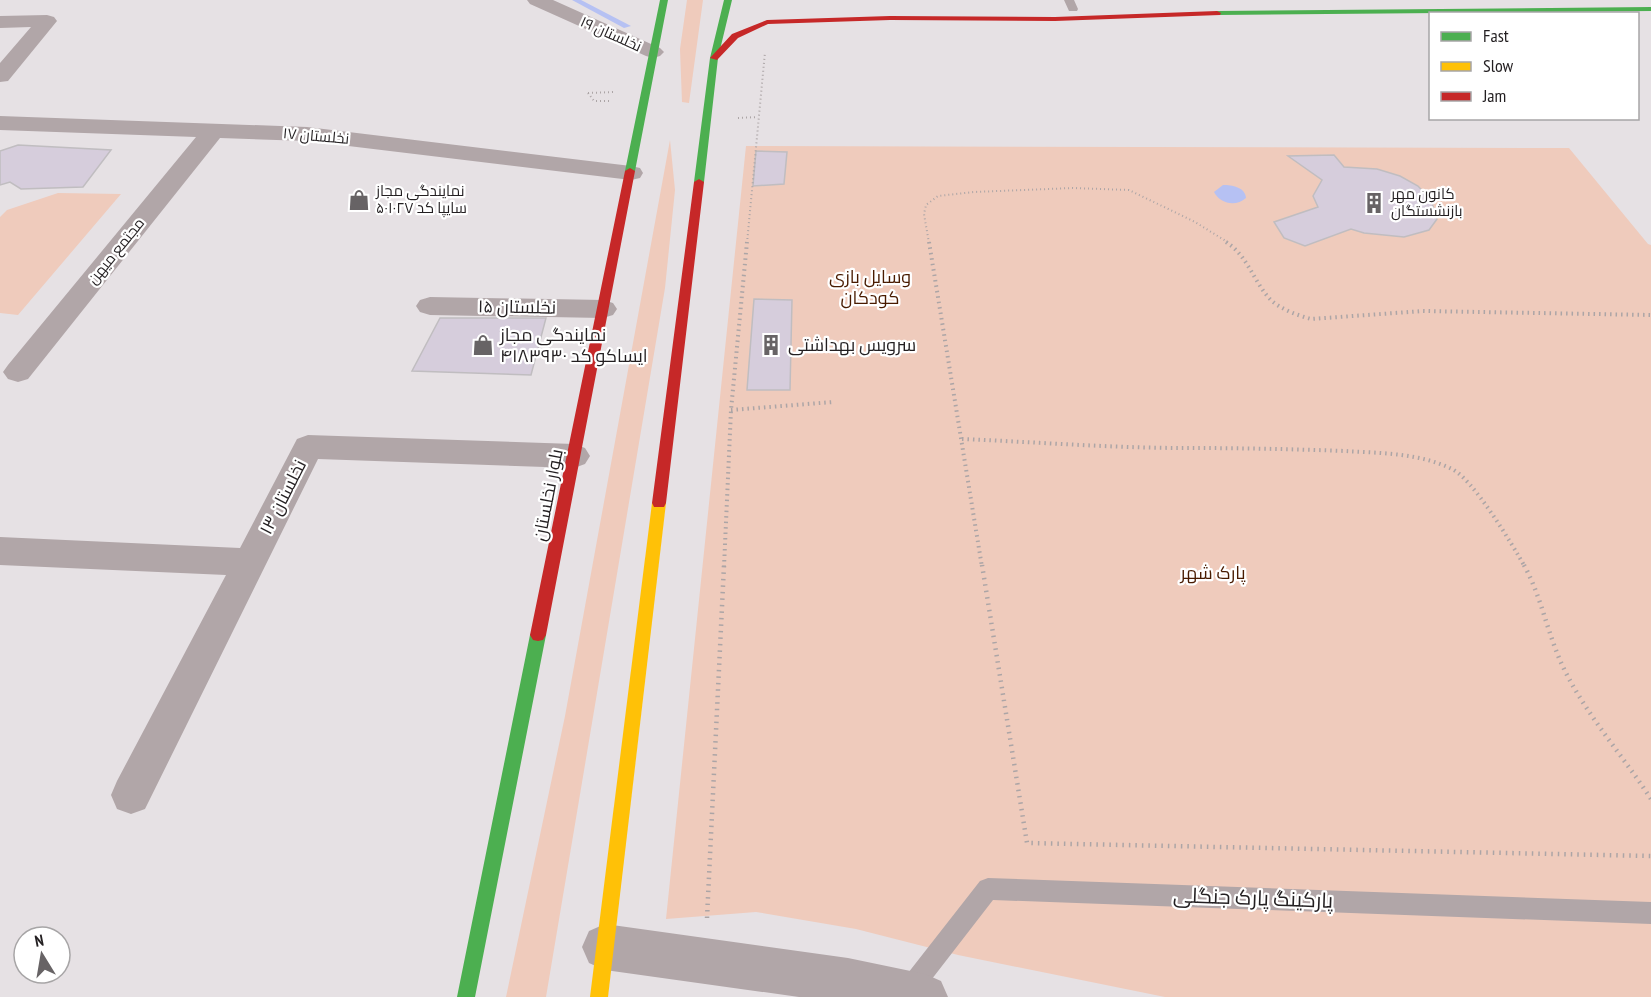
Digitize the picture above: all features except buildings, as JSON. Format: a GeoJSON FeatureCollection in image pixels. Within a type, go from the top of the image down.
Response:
{"type":"FeatureCollection","features":[{"type":"Feature","properties":{"kind":"main road","name":"بلوار نخلستان"},"geometry":{"type":"LineString","coordinates":[[466,997],[664,0]]}},
{"type":"Feature","properties":{"kind":"main road"},"geometry":{"type":"LineString","coordinates":[[599,997],[714,58],[728,0]]}},
{"type":"Feature","properties":{"kind":"main road"},"geometry":{"type":"LineString","coordinates":[[895,4],[1071,5],[1196,13]]}},
{"type":"Feature","properties":{"kind":"main road"},"geometry":{"type":"LineString","coordinates":[[714,58],[735,36],[767,22],[890,18],[1055,20],[1196,13],[1651,9]]}},
{"type":"Feature","properties":{"kind":"street","name":"نخلستان ۱۹"},"geometry":{"type":"LineString","coordinates":[[537,0],[653,52]]}},
{"type":"Feature","properties":{"kind":"street"},"geometry":{"type":"LineString","coordinates":[[0,22],[47,21],[0,76]]}},
{"type":"Feature","properties":{"kind":"street","name":"نخلستان ۱۷"},"geometry":{"type":"LineString","coordinates":[[0,123],[307,134],[631,173]]}},
{"type":"Feature","properties":{"kind":"street","name":"مجتمع میهن"},"geometry":{"type":"LineString","coordinates":[[18,372],[214,130]]}},
{"type":"Feature","properties":{"kind":"street","name":"نخلستان ۱۵"},"geometry":{"type":"LineString","coordinates":[[430,306],[603,309]]}},
{"type":"Feature","properties":{"kind":"street","name":"نخلستان ۱۳"},"geometry":{"type":"LineString","coordinates":[[250,562],[308,447],[574,456]]}},
{"type":"Feature","properties":{"kind":"street"},"geometry":{"type":"LineString","coordinates":[[0,552],[250,562],[131,795]]}},
{"type":"Feature","properties":{"kind":"street"},"geometry":{"type":"LineString","coordinates":[[605,947],[848,981],[916,995]]}},
{"type":"Feature","properties":{"kind":"lane","name":"پارکینگ پارک جنگلی"},"geometry":{"type":"LineString","coordinates":[[916,995],[988,889],[1651,913]]}},
{"type":"Feature","properties":{"kind":"path"},"geometry":{"type":"LineString","coordinates":[[705,961],[731,410],[767,22]]}},
{"type":"Feature","properties":{"kind":"path"},"geometry":{"type":"LineString","coordinates":[[588,93],[594,100]]}},
{"type":"Feature","properties":{"kind":"path"},"geometry":{"type":"LineString","coordinates":[[1651,315],[1423,311],[1311,319],[1294,314],[1270,299],[1236,248],[1195,222],[1129,190],[1073,188],[974,192],[938,196],[926,205],[924,214],[1027,843],[1651,856]]}},
{"type":"Feature","properties":{"kind":"path"},"geometry":{"type":"LineString","coordinates":[[731,410],[833,402]]}},
{"type":"Feature","properties":{"kind":"path"},"geometry":{"type":"LineString","coordinates":[[962,439],[1377,453],[1424,459],[1453,469],[1464,478],[1517,553],[1537,590],[1564,670],[1581,700],[1624,757],[1651,799]]}},
{"type":"Feature","properties":{"kind":"green space"},"geometry":{"type":"Polygon","coordinates":[[[687,0],[703,0],[689,103],[682,102],[680,49],[687,0]]]}},
{"type":"Feature","properties":{"kind":"green space"},"geometry":{"type":"Polygon","coordinates":[[[670,140],[675,190],[665,288],[546,997],[506,997],[565,716],[670,140]]]}},
{"type":"Feature","properties":{"kind":"green space","name":"پارک شهر"},"geometry":{"type":"Polygon","coordinates":[[[746,146],[1569,148],[1651,245],[1651,997],[1165,997],[958,955],[856,929],[756,912],[666,919],[746,146]]]}},
{"type":"Feature","properties":{"kind":"green space"},"geometry":{"type":"Polygon","coordinates":[[[58,193],[121,194],[18,315],[0,313],[0,217],[7,210],[58,193]]]}},
{"type":"Feature","properties":{"kind":"water"},"geometry":{"type":"Polygon","coordinates":[[[1223,185],[1241,189],[1246,198],[1238,203],[1224,202],[1214,192],[1223,185]]]}},
{"type":"Feature","properties":{"kind":"waterway"},"geometry":{"type":"LineString","coordinates":[[576,0],[627,26]]}},
{"type":"Feature","properties":{"kind":"traffic: fast"},"geometry":{"type":"LineString","coordinates":[[630,171],[664,0]]}},
{"type":"Feature","properties":{"kind":"traffic: fast"},"geometry":{"type":"LineString","coordinates":[[699,182],[714,58],[728,0]]}},
{"type":"Feature","properties":{"kind":"traffic: fast"},"geometry":{"type":"LineString","coordinates":[[1217,13],[1651,9]]}},
{"type":"Feature","properties":{"kind":"traffic: fast"},"geometry":{"type":"LineString","coordinates":[[466,997],[538,635]]}},
{"type":"Feature","properties":{"kind":"traffic: slow"},"geometry":{"type":"LineString","coordinates":[[599,997],[659,503]]}},
{"type":"Feature","properties":{"kind":"traffic: jam"},"geometry":{"type":"LineString","coordinates":[[714,58],[735,36],[767,22],[890,18],[1055,19],[1217,13]]}},
{"type":"Feature","properties":{"kind":"traffic: jam"},"geometry":{"type":"LineString","coordinates":[[538,635],[630,171]]}},
{"type":"Feature","properties":{"kind":"traffic: jam"},"geometry":{"type":"LineString","coordinates":[[659,503],[699,182]]}},
{"type":"Feature","properties":{"kind":"place","name":"نمایندگی مجاز سایپا کد ۵۰۱۰۲۷"},"geometry":{"type":"Point","coordinates":[359,200]}},
{"type":"Feature","properties":{"kind":"place","name":"کانون مهر بازنشستگان"},"geometry":{"type":"Point","coordinates":[1374,203]}},
{"type":"Feature","properties":{"kind":"place","name":"نمایندگی مجاز ایساکو کد ۴۱۸۳۹۳۰"},"geometry":{"type":"Point","coordinates":[483,345]}},
{"type":"Feature","properties":{"kind":"place","name":"سرویس بهداشتی"},"geometry":{"type":"Point","coordinates":[771,345]}},
{"type":"Feature","properties":{"kind":"park label","name":"وسایل بازی کودکان"},"geometry":{"type":"Point","coordinates":[870,287]}}]}
